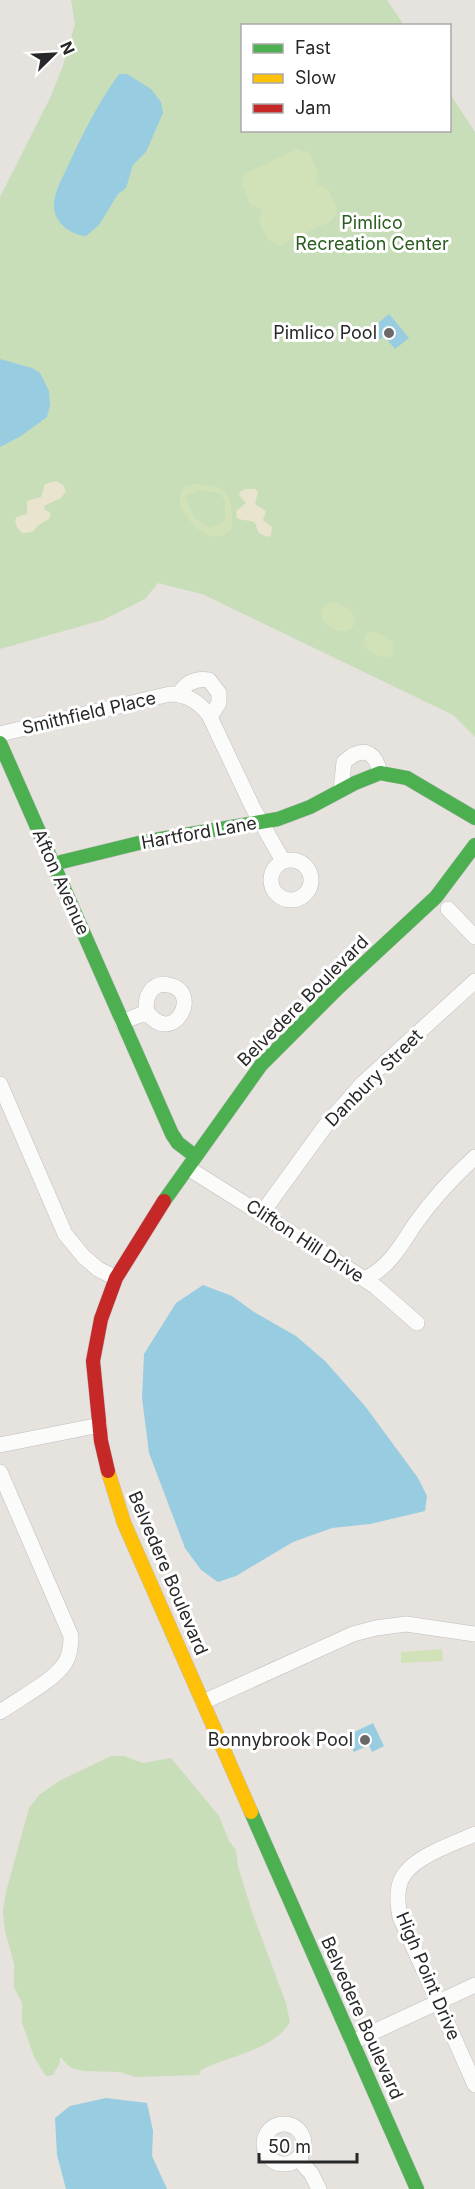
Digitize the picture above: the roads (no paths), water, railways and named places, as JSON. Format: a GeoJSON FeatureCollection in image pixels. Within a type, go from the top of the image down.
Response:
{"type":"FeatureCollection","features":[{"type":"Feature","properties":{"kind":"street","name":"Smithfield Place"},"geometry":{"type":"LineString","coordinates":[[179,694],[190,682],[200,678],[209,680],[219,693],[219,703],[210,717]]}},
{"type":"Feature","properties":{"kind":"street","name":"Smithfield Place"},"geometry":{"type":"LineString","coordinates":[[0,734],[170,694],[179,694],[202,705],[210,717],[261,822],[283,861]]}},
{"type":"Feature","properties":{"kind":"street","name":"Afton Avenue"},"geometry":{"type":"LineString","coordinates":[[0,743],[172,1134],[191,1162]]}},
{"type":"Feature","properties":{"kind":"street"},"geometry":{"type":"LineString","coordinates":[[341,790],[344,762],[360,752],[368,752],[374,758],[380,773],[407,778],[475,818]]}},
{"type":"Feature","properties":{"kind":"street","name":"Hartford Lane"},"geometry":{"type":"LineString","coordinates":[[53,864],[143,842],[261,822],[293,814],[380,773]]}},
{"type":"Feature","properties":{"kind":"street","name":"Belvedere Boulevard"},"geometry":{"type":"LineString","coordinates":[[417,2189],[124,1523],[101,1441],[93,1361],[100,1319],[116,1278],[142,1234],[234,1099],[261,1065],[339,987],[436,897],[475,845]]}},
{"type":"Feature","properties":{"kind":"street"},"geometry":{"type":"LineString","coordinates":[[448,909],[475,937]]}},
{"type":"Feature","properties":{"kind":"street","name":"Danbury Street"},"geometry":{"type":"LineString","coordinates":[[262,1213],[326,1125],[363,1083],[475,981]]}},
{"type":"Feature","properties":{"kind":"street"},"geometry":{"type":"LineString","coordinates":[[123,1022],[147,1012]]}},
{"type":"Feature","properties":{"kind":"street"},"geometry":{"type":"LineString","coordinates":[[0,1084],[65,1233],[84,1257],[98,1269],[116,1278]]}},
{"type":"Feature","properties":{"kind":"street"},"geometry":{"type":"LineString","coordinates":[[365,1279],[376,1274],[390,1262],[430,1205],[475,1157]]}},
{"type":"Feature","properties":{"kind":"street","name":"Clifton Hill Drive"},"geometry":{"type":"LineString","coordinates":[[191,1162],[262,1213],[365,1279],[417,1323]]}},
{"type":"Feature","properties":{"kind":"street"},"geometry":{"type":"LineString","coordinates":[[0,1445],[100,1425]]}},
{"type":"Feature","properties":{"kind":"street"},"geometry":{"type":"LineString","coordinates":[[0,1472],[71,1636],[71,1647],[66,1662],[58,1672],[0,1712]]}},
{"type":"Feature","properties":{"kind":"street"},"geometry":{"type":"LineString","coordinates":[[203,1702],[353,1634],[376,1628],[406,1624],[475,1634]]}},
{"type":"Feature","properties":{"kind":"street","name":"High Point Drive"},"geometry":{"type":"LineString","coordinates":[[475,1834],[410,1867],[401,1880],[398,1896],[400,1917],[475,2085]]}},
{"type":"Feature","properties":{"kind":"street"},"geometry":{"type":"LineString","coordinates":[[352,2042],[475,1984]]}},
{"type":"Feature","properties":{"kind":"street"},"geometry":{"type":"LineString","coordinates":[[298,2159],[311,2174],[319,2189]]}},
{"type":"Feature","properties":{"kind":"water"},"geometry":{"type":"Polygon","coordinates":[[[119,74],[127,74],[151,89],[161,102],[163,113],[146,152],[133,165],[126,188],[118,194],[99,225],[86,236],[80,235],[68,230],[56,216],[54,203],[56,194],[78,143],[119,74]]]}},
{"type":"Feature","properties":{"kind":"water","name":"Pimlico Pool"},"geometry":{"type":"Polygon","coordinates":[[[389,314],[409,338],[395,349],[384,336],[378,341],[370,330],[389,314]]]}},
{"type":"Feature","properties":{"kind":"water"},"geometry":{"type":"Polygon","coordinates":[[[0,359],[32,368],[40,373],[49,391],[50,405],[47,417],[21,436],[0,447],[0,359]]]}},
{"type":"Feature","properties":{"kind":"water"},"geometry":{"type":"Polygon","coordinates":[[[203,1285],[232,1296],[254,1312],[296,1336],[325,1361],[365,1406],[418,1478],[427,1496],[425,1511],[370,1524],[332,1528],[293,1542],[236,1576],[218,1582],[201,1570],[185,1548],[149,1453],[142,1398],[144,1354],[176,1303],[203,1285]]]}},
{"type":"Feature","properties":{"kind":"water","name":"Bonnybrook Pool"},"geometry":{"type":"Polygon","coordinates":[[[373,1723],[384,1746],[372,1752],[369,1745],[354,1752],[346,1736],[373,1723]]]}},
{"type":"Feature","properties":{"kind":"water"},"geometry":{"type":"Polygon","coordinates":[[[106,2098],[147,2103],[153,2131],[152,2156],[167,2189],[66,2189],[57,2155],[55,2118],[70,2106],[106,2098]]]}},
{"type":"Feature","properties":{"kind":"place","name":"Pimlico Pool"},"geometry":{"type":"Point","coordinates":[389,333]}},
{"type":"Feature","properties":{"kind":"place","name":"Bonnybrook Pool"},"geometry":{"type":"Point","coordinates":[365,1740]}},
{"type":"Feature","properties":{"kind":"park label","name":"Pimlico Recreation Center"},"geometry":{"type":"Point","coordinates":[372,233]}}]}
